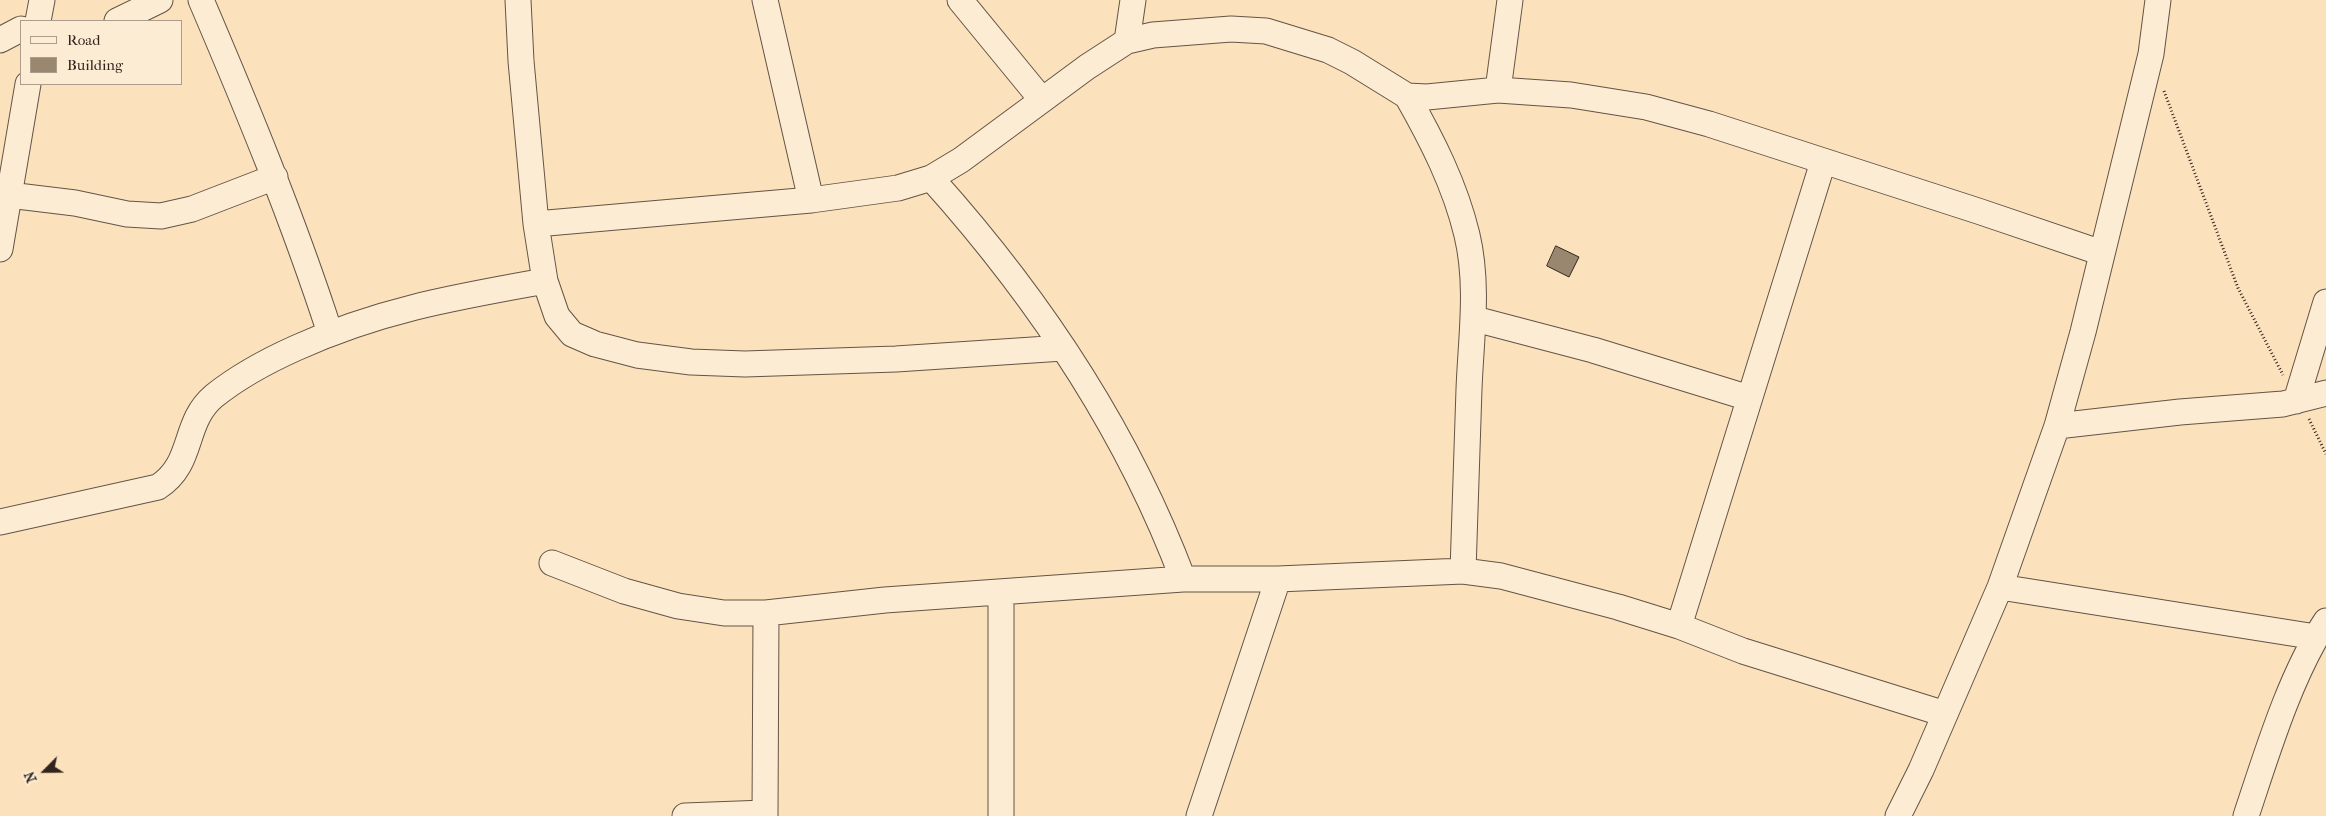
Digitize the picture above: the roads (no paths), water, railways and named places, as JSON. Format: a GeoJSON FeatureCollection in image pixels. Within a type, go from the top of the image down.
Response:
{"type":"FeatureCollection","features":[{"type":"Feature","properties":{"kind":"street"},"geometry":{"type":"LineString","coordinates":[[120,20],[160,0]]}},
{"type":"Feature","properties":{"kind":"street"},"geometry":{"type":"LineString","coordinates":[[201,0],[275,177],[306,259],[330,332]]}},
{"type":"Feature","properties":{"kind":"street"},"geometry":{"type":"LineString","coordinates":[[518,0],[521,61],[536,224],[545,281],[557,316],[572,334],[596,344],[655,357],[727,363],[896,359],[1063,348]]}},
{"type":"Feature","properties":{"kind":"street"},"geometry":{"type":"LineString","coordinates":[[765,0],[811,200]]}},
{"type":"Feature","properties":{"kind":"street"},"geometry":{"type":"LineString","coordinates":[[960,0],[1042,100]]}},
{"type":"Feature","properties":{"kind":"street"},"geometry":{"type":"LineString","coordinates":[[1127,41],[1133,0]]}},
{"type":"Feature","properties":{"kind":"street"},"geometry":{"type":"LineString","coordinates":[[1498,90],[1510,0]]}},
{"type":"Feature","properties":{"kind":"street"},"geometry":{"type":"LineString","coordinates":[[1898,816],[2000,587],[2057,426],[2083,332],[2151,54],[2158,0]]}},
{"type":"Feature","properties":{"kind":"street"},"geometry":{"type":"LineString","coordinates":[[0,40],[20,27]]}},
{"type":"Feature","properties":{"kind":"street"},"geometry":{"type":"LineString","coordinates":[[536,224],[811,200],[898,188],[931,178],[985,143],[1108,52],[1127,41],[1178,32],[1231,29],[1266,31],[1328,50],[1352,62],[1407,96],[1427,98],[1498,90],[1571,94],[1646,107],[1709,124],[1822,162],[1978,210],[2102,253]]}},
{"type":"Feature","properties":{"kind":"street"},"geometry":{"type":"LineString","coordinates":[[0,250],[28,85]]}},
{"type":"Feature","properties":{"kind":"street"},"geometry":{"type":"LineString","coordinates":[[1407,96],[1442,162],[1467,235],[1473,270],[1475,319],[1469,386],[1463,571]]}},
{"type":"Feature","properties":{"kind":"street"},"geometry":{"type":"LineString","coordinates":[[1679,626],[1822,162]]}},
{"type":"Feature","properties":{"kind":"street"},"geometry":{"type":"LineString","coordinates":[[8,195],[75,203],[127,214],[161,216],[192,209],[275,177]]}},
{"type":"Feature","properties":{"kind":"street"},"geometry":{"type":"LineString","coordinates":[[931,178],[996,254],[1063,348],[1105,413],[1136,468],[1164,530],[1183,579]]}},
{"type":"Feature","properties":{"kind":"street"},"geometry":{"type":"LineString","coordinates":[[0,522],[158,487],[168,480],[179,468],[200,411],[213,397],[239,377],[330,332],[405,308],[545,281]]}},
{"type":"Feature","properties":{"kind":"street"},"geometry":{"type":"LineString","coordinates":[[2296,400],[2326,302]]}},
{"type":"Feature","properties":{"kind":"street"},"geometry":{"type":"LineString","coordinates":[[1475,319],[1610,355],[1749,398]]}},
{"type":"Feature","properties":{"kind":"street"},"geometry":{"type":"LineString","coordinates":[[2057,426],[2171,413],[2283,404],[2326,393]]}},
{"type":"Feature","properties":{"kind":"street"},"geometry":{"type":"LineString","coordinates":[[552,563],[624,591],[678,606],[724,613],[766,613],[884,600],[1183,579],[1278,579],[1463,571],[1501,576],[1679,626],[1743,651],[1945,714]]}},
{"type":"Feature","properties":{"kind":"street"},"geometry":{"type":"LineString","coordinates":[[1199,816],[1278,579]]}},
{"type":"Feature","properties":{"kind":"street"},"geometry":{"type":"LineString","coordinates":[[2000,587],[2321,629],[2292,689],[2246,816]]}},
{"type":"Feature","properties":{"kind":"street"},"geometry":{"type":"LineString","coordinates":[[1001,592],[1001,816]]}},
{"type":"Feature","properties":{"kind":"street"},"geometry":{"type":"LineString","coordinates":[[685,816],[765,814],[766,613]]}}]}
